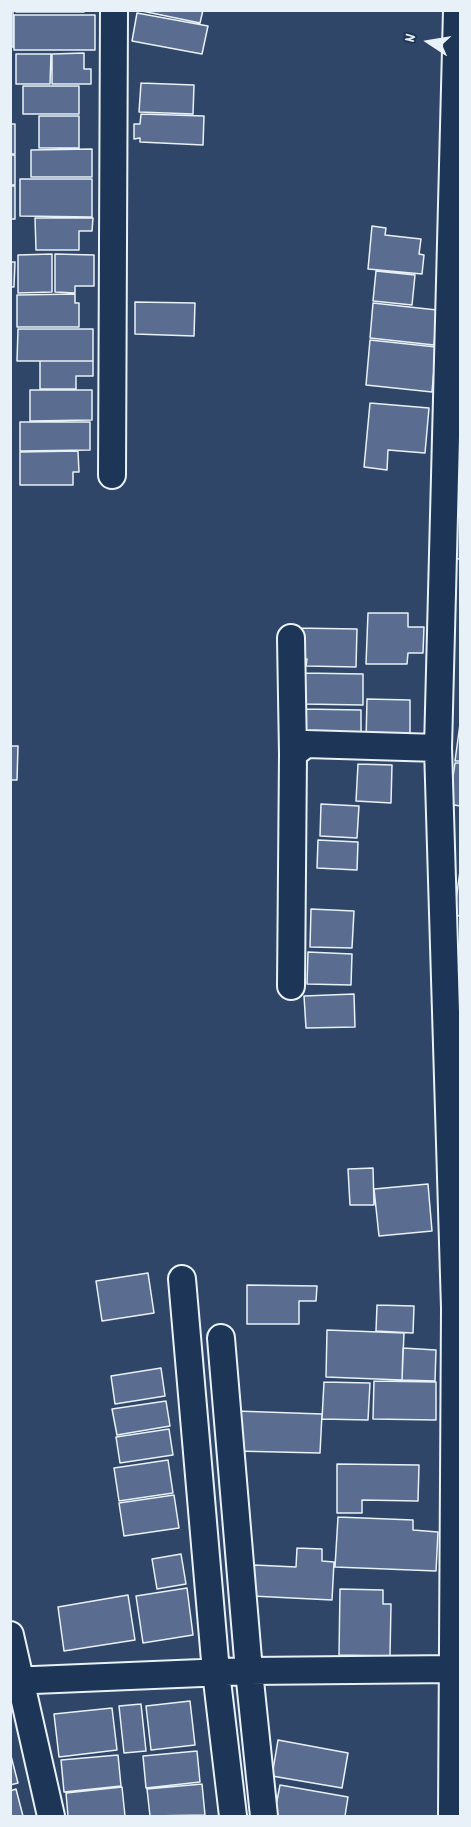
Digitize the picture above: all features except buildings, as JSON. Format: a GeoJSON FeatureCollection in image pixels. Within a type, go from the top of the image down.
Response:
{"type":"FeatureCollection","features":[{"type":"Feature","properties":{"kind":"street"},"geometry":{"type":"LineString","coordinates":[[112,475],[114,10]]}},
{"type":"Feature","properties":{"kind":"street"},"geometry":{"type":"LineString","coordinates":[[452,1816],[455,1308],[452,919],[438,748],[452,565],[457,10]]}},
{"type":"Feature","properties":{"kind":"street"},"geometry":{"type":"LineString","coordinates":[[291,638],[293,754],[291,986]]}},
{"type":"Feature","properties":{"kind":"street"},"geometry":{"type":"LineString","coordinates":[[293,754],[306,744],[438,748]]}},
{"type":"Feature","properties":{"kind":"street"},"geometry":{"type":"LineString","coordinates":[[182,1279],[216,1672],[233,1816]]}},
{"type":"Feature","properties":{"kind":"street"},"geometry":{"type":"LineString","coordinates":[[221,1338],[249,1671],[264,1816]]}},
{"type":"Feature","properties":{"kind":"street"},"geometry":{"type":"LineString","coordinates":[[10,1635],[16,1680],[51,1816]]}},
{"type":"Feature","properties":{"kind":"street"},"geometry":{"type":"LineString","coordinates":[[16,1680],[249,1671],[454,1669]]}}]}
